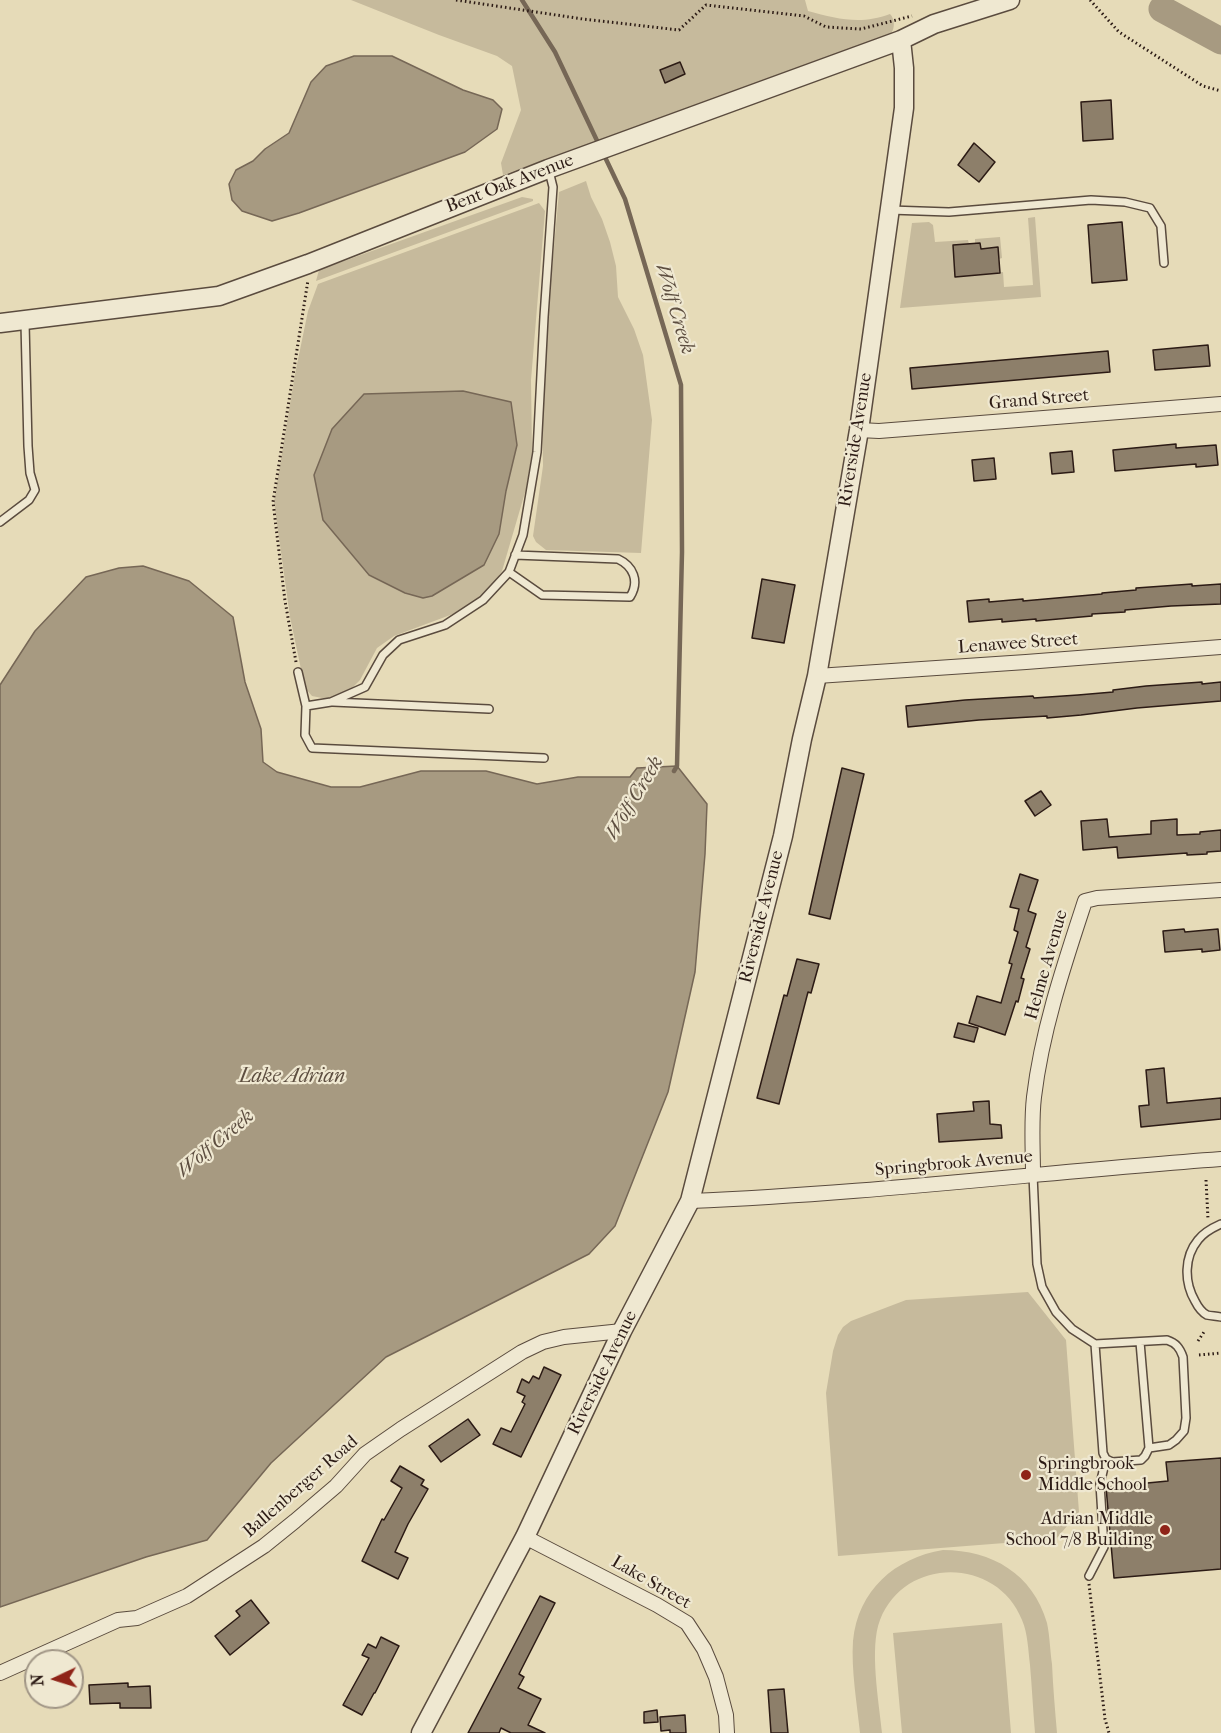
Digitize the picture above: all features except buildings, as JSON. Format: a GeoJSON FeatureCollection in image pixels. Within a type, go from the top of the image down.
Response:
{"type":"FeatureCollection","features":[{"type":"Feature","properties":{"kind":"street","name":"Bent Oak Avenue"},"geometry":{"type":"LineString","coordinates":[[0,323],[219,296],[308,264],[548,169],[901,40],[934,24],[1010,0]]}},
{"type":"Feature","properties":{"kind":"street","name":"Riverside Avenue"},"geometry":{"type":"LineString","coordinates":[[422,1733],[525,1537],[622,1331],[690,1201],[783,836],[817,676],[859,430],[890,210],[905,89],[901,40]]}},
{"type":"Feature","properties":{"kind":"street","name":"Grand Street"},"geometry":{"type":"LineString","coordinates":[[859,430],[879,432],[1221,404]]}},
{"type":"Feature","properties":{"kind":"street","name":"Lenawee Street"},"geometry":{"type":"LineString","coordinates":[[817,676],[1221,647]]}},
{"type":"Feature","properties":{"kind":"street","name":"Helme Avenue"},"geometry":{"type":"LineString","coordinates":[[1033,1175],[1034,1097],[1041,1056],[1069,946],[1085,901],[1097,898],[1221,890]]}},
{"type":"Feature","properties":{"kind":"street","name":"Springbrook Avenue"},"geometry":{"type":"LineString","coordinates":[[690,1201],[747,1199],[968,1182],[1221,1159]]}},
{"type":"Feature","properties":{"kind":"street","name":"Ballenberger Road"},"geometry":{"type":"LineString","coordinates":[[0,1673],[118,1620],[137,1618],[187,1596],[264,1546],[336,1485],[365,1454],[522,1352],[543,1342],[564,1337],[622,1331]]}},
{"type":"Feature","properties":{"kind":"street","name":"Lake Street"},"geometry":{"type":"LineString","coordinates":[[525,1537],[657,1605],[687,1623],[704,1649],[716,1677],[726,1715],[727,1733]]}},
{"type":"Feature","properties":{"kind":"lane"},"geometry":{"type":"LineString","coordinates":[[331,702],[366,687],[382,655],[399,640],[445,625],[483,600],[509,572],[523,536],[537,452],[554,188],[548,169]]}},
{"type":"Feature","properties":{"kind":"lane"},"geometry":{"type":"LineString","coordinates":[[890,210],[949,212],[1091,200],[1125,202],[1150,208],[1161,225],[1164,263]]}},
{"type":"Feature","properties":{"kind":"lane"},"geometry":{"type":"LineString","coordinates":[[0,522],[29,500],[35,490],[30,473],[28,446],[25,320]]}},
{"type":"Feature","properties":{"kind":"lane"},"geometry":{"type":"LineString","coordinates":[[509,572],[542,595],[630,597],[634,591],[633,571],[627,563],[618,559],[515,555]]}},
{"type":"Feature","properties":{"kind":"lane"},"geometry":{"type":"LineString","coordinates":[[298,672],[306,706],[305,735],[312,748],[544,758]]}},
{"type":"Feature","properties":{"kind":"lane"},"geometry":{"type":"LineString","coordinates":[[306,706],[331,702],[489,709]]}},
{"type":"Feature","properties":{"kind":"lane"},"geometry":{"type":"LineString","coordinates":[[1033,1175],[1037,1264],[1042,1287],[1056,1312],[1072,1329],[1095,1344],[1167,1340],[1176,1343],[1183,1357],[1186,1418],[1184,1431],[1169,1445],[1149,1448]]}},
{"type":"Feature","properties":{"kind":"lane"},"geometry":{"type":"LineString","coordinates":[[1221,1224],[1207,1231],[1197,1241],[1189,1256],[1187,1269],[1187,1282],[1199,1309],[1207,1315],[1221,1317]]}},
{"type":"Feature","properties":{"kind":"lane"},"geometry":{"type":"LineString","coordinates":[[1095,1344],[1103,1453],[1106,1459],[1112,1462],[1141,1460],[1149,1448],[1140,1342]]}},
{"type":"Feature","properties":{"kind":"lane"},"geometry":{"type":"LineString","coordinates":[[1089,1576],[1104,1547],[1100,1484],[1106,1459]]}},
{"type":"Feature","properties":{"kind":"path"},"geometry":{"type":"LineString","coordinates":[[456,0],[583,19],[679,30],[706,5],[804,16],[826,27],[861,29],[914,15]]}},
{"type":"Feature","properties":{"kind":"path"},"geometry":{"type":"LineString","coordinates":[[1090,0],[1119,32],[1203,86],[1221,92]]}},
{"type":"Feature","properties":{"kind":"path"},"geometry":{"type":"LineString","coordinates":[[298,672],[285,601],[273,502],[307,286],[308,264]]}},
{"type":"Feature","properties":{"kind":"path"},"geometry":{"type":"LineString","coordinates":[[1206,1180],[1209,1221]]}},
{"type":"Feature","properties":{"kind":"path"},"geometry":{"type":"LineString","coordinates":[[1198,1341],[1204,1332]]}},
{"type":"Feature","properties":{"kind":"path"},"geometry":{"type":"LineString","coordinates":[[1199,1355],[1221,1353]]}},
{"type":"Feature","properties":{"kind":"path"},"geometry":{"type":"LineString","coordinates":[[1089,1576],[1105,1719],[1109,1733]]}},
{"type":"Feature","properties":{"kind":"shaded area"},"geometry":{"type":"Polygon","coordinates":[[[351,0],[805,0],[808,11],[839,18],[859,20],[890,14],[894,26],[891,34],[503,175],[501,163],[521,110],[512,66],[497,56],[351,0]]]}},
{"type":"Feature","properties":{"kind":"shaded area"},"geometry":{"type":"Polygon","coordinates":[[[586,181],[610,242],[616,266],[618,297],[634,329],[643,355],[652,420],[641,553],[546,550],[536,542],[533,536],[543,466],[544,356],[559,192],[586,181]]]}},
{"type":"Feature","properties":{"kind":"shaded area"},"geometry":{"type":"Polygon","coordinates":[[[522,197],[533,199],[533,201],[316,281],[319,270],[522,197]]]}},
{"type":"Feature","properties":{"kind":"shaded area"},"geometry":{"type":"Polygon","coordinates":[[[539,203],[545,211],[531,380],[532,452],[526,489],[502,571],[489,590],[472,603],[453,614],[394,636],[377,648],[360,680],[350,690],[327,699],[312,696],[305,688],[290,617],[274,502],[295,374],[308,311],[318,284],[539,203]],[[506,491],[323,520],[368,575],[405,593],[499,534],[506,491]]]}},
{"type":"Feature","properties":{"kind":"shaded area"},"geometry":{"type":"Polygon","coordinates":[[[1035,217],[1041,297],[900,308],[912,223],[929,222],[933,225],[935,242],[968,240],[969,244],[953,246],[955,277],[1003,272],[1004,287],[1033,285],[1028,218],[1035,217]]]}},
{"type":"Feature","properties":{"kind":"shaded area"},"geometry":{"type":"Polygon","coordinates":[[[1000,237],[1002,258],[999,259],[998,248],[981,249],[980,244],[975,244],[975,239],[1000,237]]]}},
{"type":"Feature","properties":{"kind":"shaded area"},"geometry":{"type":"Polygon","coordinates":[[[1028,1292],[1066,1340],[1079,1512],[1056,1539],[838,1556],[826,1393],[833,1351],[843,1327],[851,1321],[906,1300],[1028,1292]]]}},
{"type":"Feature","properties":{"kind":"shaded area"},"geometry":{"type":"Polygon","coordinates":[[[943,1550],[961,1551],[994,1560],[1021,1578],[1032,1591],[1041,1606],[1048,1628],[1057,1733],[1035,1733],[1027,1636],[1022,1620],[1010,1599],[993,1584],[973,1575],[951,1572],[929,1575],[909,1584],[892,1599],[880,1620],[875,1645],[875,1660],[882,1733],[860,1733],[853,1641],[862,1606],[882,1579],[895,1569],[909,1560],[943,1550]]]}},
{"type":"Feature","properties":{"kind":"shaded area"},"geometry":{"type":"Polygon","coordinates":[[[1002,1623],[1011,1733],[902,1733],[893,1633],[1002,1623]]]}},
{"type":"Feature","properties":{"kind":"water"},"geometry":{"type":"Polygon","coordinates":[[[354,56],[392,56],[463,90],[493,100],[502,109],[497,129],[465,152],[299,213],[272,221],[242,211],[232,200],[229,184],[236,170],[253,161],[265,149],[289,133],[311,82],[326,66],[354,56]]]}},
{"type":"Feature","properties":{"kind":"water"},"geometry":{"type":"Polygon","coordinates":[[[463,391],[511,402],[517,445],[499,534],[484,565],[432,596],[423,598],[405,593],[369,575],[323,520],[314,475],[332,429],[364,394],[463,391]]]}},
{"type":"Feature","properties":{"kind":"water","name":"Lake Adrian"},"geometry":{"type":"Polygon","coordinates":[[[143,566],[189,581],[233,617],[245,682],[261,729],[263,762],[277,772],[331,787],[360,787],[421,771],[486,771],[537,784],[578,777],[630,777],[637,768],[677,766],[707,804],[695,972],[668,1092],[615,1226],[589,1254],[386,1357],[271,1463],[207,1540],[146,1557],[0,1607],[0,685],[35,631],[86,577],[119,568],[143,566]]]}},
{"type":"Feature","properties":{"kind":"waterway","name":"Wolf Creek"},"geometry":{"type":"LineString","coordinates":[[522,0],[555,52],[600,147]]}},
{"type":"Feature","properties":{"kind":"waterway"},"geometry":{"type":"LineString","coordinates":[[1162,9],[1221,41]]}},
{"type":"Feature","properties":{"kind":"waterway","name":"Wolf Creek"},"geometry":{"type":"LineString","coordinates":[[604,155],[625,199],[681,385],[682,552],[677,766],[674,771]]}},
{"type":"Feature","properties":{"kind":"place","name":"Springbrook Middle School"},"geometry":{"type":"Point","coordinates":[1026,1475]}},
{"type":"Feature","properties":{"kind":"place","name":"Adrian Middle School 7/8 Building"},"geometry":{"type":"Point","coordinates":[1165,1530]}}]}
